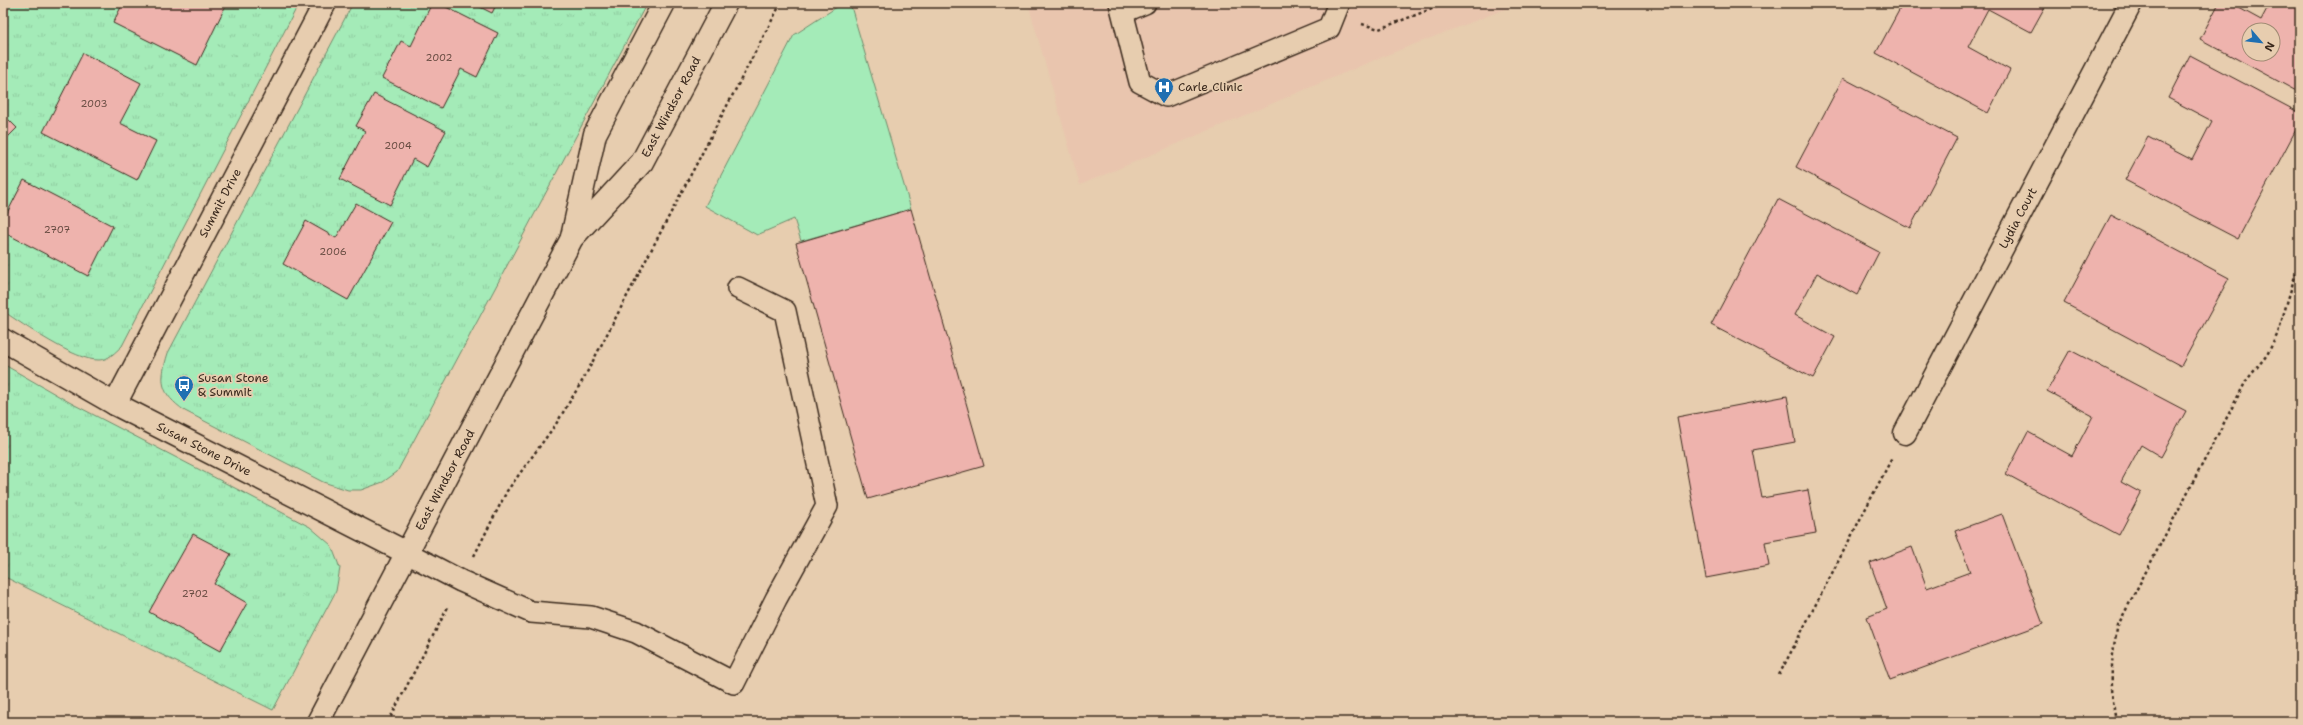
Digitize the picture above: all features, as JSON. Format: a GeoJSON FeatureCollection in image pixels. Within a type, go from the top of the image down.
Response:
{"type":"FeatureCollection","features":[{"type":"Feature","properties":{"kind":"street","name":"Summit Drive"},"geometry":{"type":"LineString","coordinates":[[115,404],[325,3]]}},
{"type":"Feature","properties":{"kind":"street","name":"East Windsor Road"},"geometry":{"type":"LineString","coordinates":[[572,238],[595,134],[664,3]]}},
{"type":"Feature","properties":{"kind":"street","name":"East Windsor Road"},"geometry":{"type":"LineString","coordinates":[[318,722],[572,238],[642,162],[726,3]]}},
{"type":"Feature","properties":{"kind":"street","name":"Lydia Court"},"geometry":{"type":"LineString","coordinates":[[1905,433],[2131,3]]}},
{"type":"Feature","properties":{"kind":"street","name":"Susan Stone Drive"},"geometry":{"type":"LineString","coordinates":[[3,340],[115,404],[407,554]]}},
{"type":"Feature","properties":{"kind":"lane"},"geometry":{"type":"LineString","coordinates":[[1145,3],[1122,8],[1140,82],[1166,96],[1329,28],[1337,9]]}},
{"type":"Feature","properties":{"kind":"lane"},"geometry":{"type":"LineString","coordinates":[[407,554],[461,581],[531,612],[592,617],[636,632],[734,683],[776,599],[827,506],[785,311],[738,288]]}},
{"type":"Feature","properties":{"kind":"path"},"geometry":{"type":"LineString","coordinates":[[388,722],[507,492],[556,424],[584,378],[781,3]]}},
{"type":"Feature","properties":{"kind":"path"},"geometry":{"type":"LineString","coordinates":[[1337,9],[1379,30],[1447,3]]}},
{"type":"Feature","properties":{"kind":"path"},"geometry":{"type":"LineString","coordinates":[[2116,722],[2111,690],[2112,651],[2118,625],[2246,381],[2267,355],[2278,334],[2300,259]]}},
{"type":"Feature","properties":{"kind":"path"},"geometry":{"type":"LineString","coordinates":[[1779,675],[1905,433]]}},
{"type":"Feature","properties":{"kind":"shaded area","name":"Carle Clinic"},"geometry":{"type":"Polygon","coordinates":[[[1028,3],[1521,3],[1384,56],[1080,185],[1028,3]]]}},
{"type":"Feature","properties":{"kind":"green space"},"geometry":{"type":"Polygon","coordinates":[[[3,3],[299,3],[122,346],[112,355],[103,360],[89,359],[64,349],[36,333],[3,311],[3,3]]]}},
{"type":"Feature","properties":{"kind":"green space"},"geometry":{"type":"Polygon","coordinates":[[[353,3],[647,3],[397,472],[383,482],[361,490],[348,490],[323,482],[185,411],[177,405],[166,392],[163,379],[163,372],[168,353],[353,3]]]}},
{"type":"Feature","properties":{"kind":"green space"},"geometry":{"type":"Polygon","coordinates":[[[843,3],[850,3],[911,209],[801,241],[794,219],[757,235],[705,206],[794,35],[843,3]]]}},
{"type":"Feature","properties":{"kind":"green space"},"geometry":{"type":"Polygon","coordinates":[[[3,364],[69,402],[310,527],[331,545],[340,568],[336,591],[273,710],[3,576],[3,364]]]}},
{"type":"Feature","properties":{"kind":"building"},"geometry":{"type":"Polygon","coordinates":[[[123,3],[164,3],[171,6],[172,3],[227,3],[197,65],[113,23],[123,3]]]}},
{"type":"Feature","properties":{"kind":"building"},"geometry":{"type":"Polygon","coordinates":[[[432,3],[438,3],[498,33],[477,77],[461,69],[441,108],[382,78],[401,41],[411,46],[432,3]]]}},
{"type":"Feature","properties":{"kind":"building"},"geometry":{"type":"Polygon","coordinates":[[[472,3],[497,3],[492,13],[472,3]]]}},
{"type":"Feature","properties":{"kind":"building"},"geometry":{"type":"Polygon","coordinates":[[[1903,3],[2047,3],[2031,32],[1988,9],[1968,47],[2010,70],[1988,113],[1876,53],[1903,3]]]}},
{"type":"Feature","properties":{"kind":"building"},"geometry":{"type":"Polygon","coordinates":[[[2219,3],[2230,3],[2261,20],[2270,3],[2300,3],[2300,93],[2243,62],[2281,62],[2281,22],[2241,22],[2241,61],[2200,39],[2219,3]]]}},
{"type":"Feature","properties":{"kind":"building"},"geometry":{"type":"Polygon","coordinates":[[[83,53],[141,83],[120,123],[156,141],[137,180],[43,132],[83,53]]]}},
{"type":"Feature","properties":{"kind":"building"},"geometry":{"type":"Polygon","coordinates":[[[2190,55],[2300,113],[2300,122],[2238,239],[2125,180],[2148,137],[2192,160],[2212,121],[2168,98],[2190,55]]]}},
{"type":"Feature","properties":{"kind":"building"},"geometry":{"type":"Polygon","coordinates":[[[1843,78],[1957,138],[1910,228],[1796,167],[1843,78]]]}},
{"type":"Feature","properties":{"kind":"building"},"geometry":{"type":"Polygon","coordinates":[[[374,94],[446,131],[427,167],[413,159],[390,205],[340,179],[365,131],[356,126],[374,94]]]}},
{"type":"Feature","properties":{"kind":"building"},"geometry":{"type":"Polygon","coordinates":[[[3,114],[17,128],[3,142],[3,114]]]}},
{"type":"Feature","properties":{"kind":"building"},"geometry":{"type":"Polygon","coordinates":[[[24,180],[113,226],[88,276],[3,232],[3,221],[24,180]]]}},
{"type":"Feature","properties":{"kind":"building"},"geometry":{"type":"Polygon","coordinates":[[[1778,199],[1879,252],[1857,295],[1817,273],[1795,315],[1835,337],[1813,378],[1711,325],[1778,199]]]}},
{"type":"Feature","properties":{"kind":"building"},"geometry":{"type":"Polygon","coordinates":[[[356,203],[391,222],[348,300],[283,264],[306,221],[336,238],[356,203]]]}},
{"type":"Feature","properties":{"kind":"building"},"geometry":{"type":"Polygon","coordinates":[[[911,209],[984,466],[868,499],[796,243],[911,209]]]}},
{"type":"Feature","properties":{"kind":"building"},"geometry":{"type":"Polygon","coordinates":[[[2111,215],[2229,278],[2181,366],[2064,303],[2111,215]]]}},
{"type":"Feature","properties":{"kind":"building"},"geometry":{"type":"Polygon","coordinates":[[[2070,350],[2186,411],[2161,457],[2141,445],[2121,482],[2141,493],[2119,535],[2006,474],[2028,432],[2072,456],[2093,416],[2047,391],[2070,350]]]}},
{"type":"Feature","properties":{"kind":"building"},"geometry":{"type":"Polygon","coordinates":[[[1787,396],[1795,442],[1753,450],[1762,498],[1808,490],[1816,533],[1765,542],[1769,566],[1706,578],[1677,417],[1787,396]]]}},
{"type":"Feature","properties":{"kind":"building"},"geometry":{"type":"Polygon","coordinates":[[[2002,514],[2043,624],[1890,680],[1867,617],[1887,609],[1870,563],[1912,547],[1927,588],[1970,572],[1955,531],[2002,514]]]}},
{"type":"Feature","properties":{"kind":"building"},"geometry":{"type":"Polygon","coordinates":[[[193,534],[231,554],[214,584],[247,603],[220,651],[149,612],[193,534]]]}},
{"type":"Feature","properties":{"kind":"place","name":"Carle Clinic"},"geometry":{"type":"Point","coordinates":[1164,104]}},
{"type":"Feature","properties":{"kind":"place","name":"Susan Stone & Summit"},"geometry":{"type":"Point","coordinates":[184,402]}}]}
